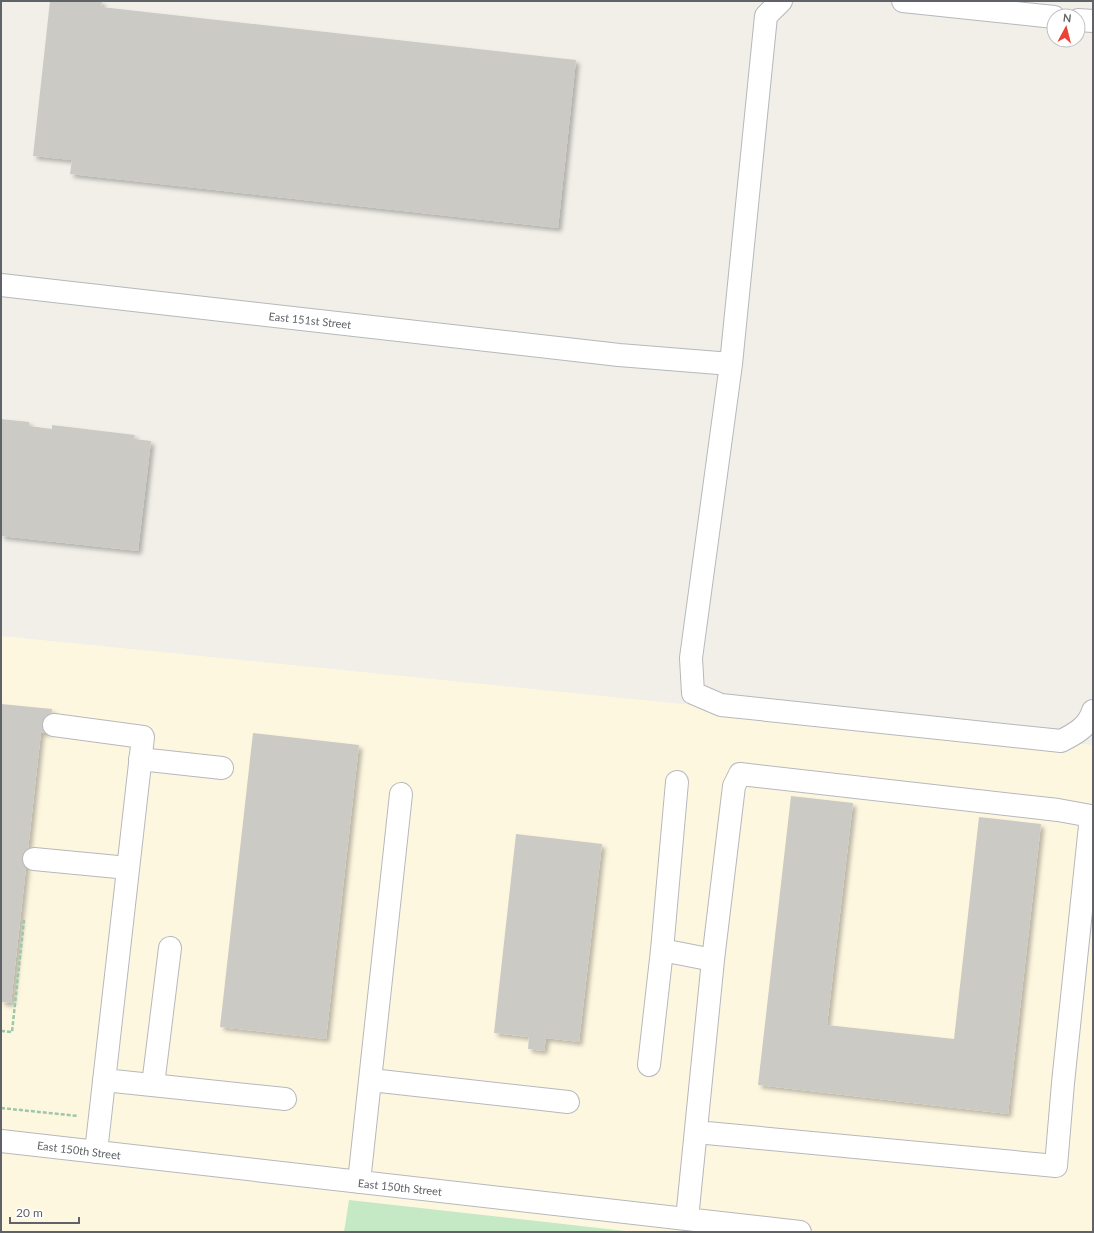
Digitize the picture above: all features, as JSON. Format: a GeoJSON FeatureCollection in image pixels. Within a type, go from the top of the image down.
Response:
{"type":"FeatureCollection","features":[{"type":"Feature","properties":{"kind":"street"},"geometry":{"type":"LineString","coordinates":[[781,1],[766,16],[731,364],[691,658],[693,693],[720,705],[1061,741],[1079,732],[1092,716],[1093,711]]}},
{"type":"Feature","properties":{"kind":"street"},"geometry":{"type":"LineString","coordinates":[[903,1],[1046,16]]}},
{"type":"Feature","properties":{"kind":"street","name":"East 151st Street"},"geometry":{"type":"LineString","coordinates":[[1,285],[619,355],[731,364]]}},
{"type":"Feature","properties":{"kind":"street"},"geometry":{"type":"LineString","coordinates":[[54,725],[143,737],[96,1152]]}},
{"type":"Feature","properties":{"kind":"street"},"geometry":{"type":"LineString","coordinates":[[140,759],[222,768]]}},
{"type":"Feature","properties":{"kind":"street"},"geometry":{"type":"LineString","coordinates":[[687,1219],[696,1132],[714,960],[734,786],[740,774],[1058,810],[1091,816],[1063,1083],[1056,1166],[696,1132]]}},
{"type":"Feature","properties":{"kind":"street"},"geometry":{"type":"LineString","coordinates":[[649,1065],[662,950],[677,782]]}},
{"type":"Feature","properties":{"kind":"street"},"geometry":{"type":"LineString","coordinates":[[360,1182],[401,794]]}},
{"type":"Feature","properties":{"kind":"street"},"geometry":{"type":"LineString","coordinates":[[34,859],[128,868]]}},
{"type":"Feature","properties":{"kind":"street"},"geometry":{"type":"LineString","coordinates":[[154,1085],[170,948]]}},
{"type":"Feature","properties":{"kind":"street"},"geometry":{"type":"LineString","coordinates":[[662,950],[714,960]]}},
{"type":"Feature","properties":{"kind":"street"},"geometry":{"type":"LineString","coordinates":[[104,1080],[285,1099]]}},
{"type":"Feature","properties":{"kind":"street"},"geometry":{"type":"LineString","coordinates":[[371,1080],[568,1102]]}},
{"type":"Feature","properties":{"kind":"street","name":"East 150th Street"},"geometry":{"type":"LineString","coordinates":[[1,1141],[800,1232]]}},
{"type":"Feature","properties":{"kind":"path"},"geometry":{"type":"LineString","coordinates":[[1,1031],[12,1032],[24,920]]}},
{"type":"Feature","properties":{"kind":"path"},"geometry":{"type":"LineString","coordinates":[[1,1108],[100,1119]]}},
{"type":"Feature","properties":{"kind":"shaded area"},"geometry":{"type":"Polygon","coordinates":[[[1,636],[1093,745],[1093,1232],[1,1232],[1,636]]]}},
{"type":"Feature","properties":{"kind":"green space"},"geometry":{"type":"Polygon","coordinates":[[[349,1200],[634,1232],[344,1232],[349,1200]]]}},
{"type":"Feature","properties":{"kind":"building"},"geometry":{"type":"Polygon","coordinates":[[[50,1],[102,1],[101,7],[576,60],[558,228],[70,174],[72,160],[33,156],[50,1]]]}},
{"type":"Feature","properties":{"kind":"building"},"geometry":{"type":"Polygon","coordinates":[[[1,419],[29,422],[29,426],[52,429],[52,425],[135,435],[134,439],[151,441],[138,551],[1,536],[1,419]]]}},
{"type":"Feature","properties":{"kind":"building"},"geometry":{"type":"Polygon","coordinates":[[[1,704],[52,709],[49,733],[41,732],[11,1003],[1,1002],[1,704]]]}},
{"type":"Feature","properties":{"kind":"building"},"geometry":{"type":"Polygon","coordinates":[[[253,733],[359,745],[326,1039],[220,1027],[253,733]]]}},
{"type":"Feature","properties":{"kind":"building"},"geometry":{"type":"Polygon","coordinates":[[[791,796],[853,803],[827,1025],[954,1039],[979,817],[1041,824],[1008,1114],[758,1085],[791,796]]]}},
{"type":"Feature","properties":{"kind":"building"},"geometry":{"type":"Polygon","coordinates":[[[516,834],[602,844],[579,1042],[546,1038],[544,1051],[528,1049],[529,1037],[494,1033],[516,834]]]}}]}
